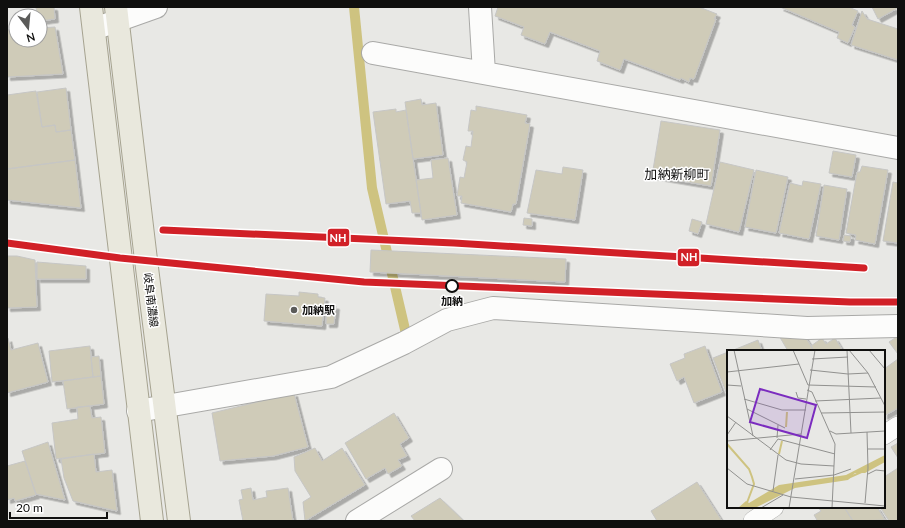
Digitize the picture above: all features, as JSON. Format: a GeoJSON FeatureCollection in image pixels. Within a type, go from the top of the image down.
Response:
{"type":"FeatureCollection","features":[{"type":"Feature","properties":{"kind":"main road"},"geometry":{"type":"LineString","coordinates":[[91,7],[152,521]]}},
{"type":"Feature","properties":{"kind":"main road","name":"岐阜南濃線"},"geometry":{"type":"LineString","coordinates":[[117,14],[179,521]]}},
{"type":"Feature","properties":{"kind":"street"},"geometry":{"type":"LineString","coordinates":[[94,29],[117,14],[156,7]]}},
{"type":"Feature","properties":{"kind":"street"},"geometry":{"type":"LineString","coordinates":[[480,7],[484,73]]}},
{"type":"Feature","properties":{"kind":"street"},"geometry":{"type":"LineString","coordinates":[[373,53],[898,148]]}},
{"type":"Feature","properties":{"kind":"street"},"geometry":{"type":"LineString","coordinates":[[138,411],[331,377],[404,344],[447,320],[493,308],[807,328],[898,326]]}},
{"type":"Feature","properties":{"kind":"street"},"geometry":{"type":"LineString","coordinates":[[357,521],[441,469]]}},
{"type":"Feature","properties":{"kind":"lane"},"geometry":{"type":"LineString","coordinates":[[885,434],[898,426]]}},
{"type":"Feature","properties":{"kind":"lane"},"geometry":{"type":"LineString","coordinates":[[753,521],[772,508]]}},
{"type":"Feature","properties":{"kind":"building"},"geometry":{"type":"Polygon","coordinates":[[[54,7],[55,19],[48,20],[48,8],[36,8],[54,7]]]}},
{"type":"Feature","properties":{"kind":"building"},"geometry":{"type":"Polygon","coordinates":[[[498,7],[699,7],[717,14],[694,79],[690,78],[689,82],[624,59],[620,70],[597,61],[600,51],[550,32],[545,44],[521,35],[524,27],[495,16],[498,7]]]}},
{"type":"Feature","properties":{"kind":"building"},"geometry":{"type":"Polygon","coordinates":[[[780,7],[851,7],[858,11],[852,25],[855,27],[848,43],[837,38],[839,32],[780,7]]]}},
{"type":"Feature","properties":{"kind":"building"},"geometry":{"type":"Polygon","coordinates":[[[872,7],[898,7],[898,8],[878,19],[872,7]]]}},
{"type":"Feature","properties":{"kind":"building"},"geometry":{"type":"Polygon","coordinates":[[[862,11],[867,19],[898,29],[898,60],[851,45],[862,11]]]}},
{"type":"Feature","properties":{"kind":"building"},"geometry":{"type":"Polygon","coordinates":[[[48,27],[55,27],[63,74],[7,77],[7,30],[8,48],[48,48],[48,27]]]}},
{"type":"Feature","properties":{"kind":"building"},"geometry":{"type":"Polygon","coordinates":[[[66,88],[71,130],[56,132],[55,125],[42,127],[37,92],[66,88]]]}},
{"type":"Feature","properties":{"kind":"building"},"geometry":{"type":"Polygon","coordinates":[[[36,91],[42,127],[55,125],[56,132],[71,130],[75,160],[7,169],[7,95],[36,91]]]}},
{"type":"Feature","properties":{"kind":"building"},"geometry":{"type":"Polygon","coordinates":[[[421,99],[422,105],[436,103],[443,155],[413,159],[405,102],[421,99]]]}},
{"type":"Feature","properties":{"kind":"building"},"geometry":{"type":"Polygon","coordinates":[[[476,106],[527,115],[525,123],[530,124],[516,204],[513,204],[511,212],[461,203],[462,196],[457,196],[460,177],[464,178],[467,162],[463,160],[466,146],[471,147],[473,131],[468,131],[471,110],[476,111],[476,106]]]}},
{"type":"Feature","properties":{"kind":"building"},"geometry":{"type":"Polygon","coordinates":[[[396,109],[396,112],[406,110],[421,213],[412,213],[410,201],[386,204],[373,112],[396,109]]]}},
{"type":"Feature","properties":{"kind":"building"},"geometry":{"type":"Polygon","coordinates":[[[661,121],[720,130],[711,186],[652,176],[661,121]]]}},
{"type":"Feature","properties":{"kind":"building"},"geometry":{"type":"Polygon","coordinates":[[[833,151],[856,155],[852,177],[829,173],[833,151]]]}},
{"type":"Feature","properties":{"kind":"building"},"geometry":{"type":"Polygon","coordinates":[[[448,158],[457,215],[422,220],[416,180],[433,178],[431,160],[448,158]]]}},
{"type":"Feature","properties":{"kind":"building"},"geometry":{"type":"Polygon","coordinates":[[[75,160],[81,208],[7,200],[7,169],[75,160]]]}},
{"type":"Feature","properties":{"kind":"building"},"geometry":{"type":"Polygon","coordinates":[[[720,162],[754,170],[739,232],[706,224],[720,162]]]}},
{"type":"Feature","properties":{"kind":"building"},"geometry":{"type":"Polygon","coordinates":[[[862,166],[888,170],[875,244],[855,240],[856,235],[846,233],[857,172],[860,172],[862,166]]]}},
{"type":"Feature","properties":{"kind":"building"},"geometry":{"type":"Polygon","coordinates":[[[563,167],[583,170],[575,220],[527,213],[536,170],[562,174],[563,167]]]}},
{"type":"Feature","properties":{"kind":"building"},"geometry":{"type":"Polygon","coordinates":[[[756,170],[788,177],[776,233],[745,227],[756,170]]]}},
{"type":"Feature","properties":{"kind":"building"},"geometry":{"type":"Polygon","coordinates":[[[803,181],[821,184],[809,239],[779,233],[790,183],[802,186],[803,181]]]}},
{"type":"Feature","properties":{"kind":"building"},"geometry":{"type":"Polygon","coordinates":[[[893,182],[898,183],[898,243],[883,241],[893,182]]]}},
{"type":"Feature","properties":{"kind":"building"},"geometry":{"type":"Polygon","coordinates":[[[824,185],[847,189],[839,240],[816,236],[824,185]]]}},
{"type":"Feature","properties":{"kind":"building"},"geometry":{"type":"Polygon","coordinates":[[[524,218],[532,219],[532,226],[523,225],[524,218]]]}},
{"type":"Feature","properties":{"kind":"building"},"geometry":{"type":"Polygon","coordinates":[[[692,219],[702,222],[698,234],[689,231],[692,219]]]}},
{"type":"Feature","properties":{"kind":"building"},"geometry":{"type":"Polygon","coordinates":[[[844,235],[851,236],[850,242],[843,241],[844,235]]]}},
{"type":"Feature","properties":{"kind":"building"},"geometry":{"type":"Polygon","coordinates":[[[371,250],[566,259],[565,282],[370,272],[371,250]]]}},
{"type":"Feature","properties":{"kind":"building"},"geometry":{"type":"Polygon","coordinates":[[[7,256],[17,256],[35,260],[37,307],[7,308],[7,256]]]}},
{"type":"Feature","properties":{"kind":"building"},"geometry":{"type":"Polygon","coordinates":[[[37,262],[86,266],[86,279],[37,279],[37,262]]]}},
{"type":"Feature","properties":{"kind":"building","name":"加納駅"},"geometry":{"type":"Polygon","coordinates":[[[299,292],[318,294],[318,297],[325,298],[322,326],[264,321],[266,294],[299,296],[299,292]]]}},
{"type":"Feature","properties":{"kind":"building"},"geometry":{"type":"Polygon","coordinates":[[[327,305],[336,306],[334,324],[326,324],[327,305]]]}},
{"type":"Feature","properties":{"kind":"building"},"geometry":{"type":"Polygon","coordinates":[[[778,334],[804,335],[813,350],[787,350],[778,334]]]}},
{"type":"Feature","properties":{"kind":"building"},"geometry":{"type":"Polygon","coordinates":[[[898,336],[898,354],[889,342],[898,336]]]}},
{"type":"Feature","properties":{"kind":"building"},"geometry":{"type":"Polygon","coordinates":[[[8,338],[11,350],[38,343],[48,382],[7,393],[8,338]]]}},
{"type":"Feature","properties":{"kind":"building"},"geometry":{"type":"Polygon","coordinates":[[[822,338],[826,344],[835,338],[842,350],[813,350],[811,346],[822,338]]]}},
{"type":"Feature","properties":{"kind":"building"},"geometry":{"type":"Polygon","coordinates":[[[758,340],[762,350],[733,350],[758,340]]]}},
{"type":"Feature","properties":{"kind":"building"},"geometry":{"type":"Polygon","coordinates":[[[90,346],[93,377],[52,382],[49,351],[90,346]]]}},
{"type":"Feature","properties":{"kind":"building"},"geometry":{"type":"Polygon","coordinates":[[[705,346],[722,392],[694,403],[684,377],[677,381],[670,364],[685,358],[684,354],[705,346]]]}},
{"type":"Feature","properties":{"kind":"building"},"geometry":{"type":"Polygon","coordinates":[[[727,352],[727,392],[726,392],[713,358],[727,352]]]}},
{"type":"Feature","properties":{"kind":"building"},"geometry":{"type":"Polygon","coordinates":[[[99,356],[101,376],[93,377],[91,357],[99,356]]]}},
{"type":"Feature","properties":{"kind":"building"},"geometry":{"type":"Polygon","coordinates":[[[898,359],[898,408],[885,415],[885,368],[898,359]]]}},
{"type":"Feature","properties":{"kind":"building"},"geometry":{"type":"Polygon","coordinates":[[[101,376],[104,404],[67,409],[63,381],[101,376]]]}},
{"type":"Feature","properties":{"kind":"building"},"geometry":{"type":"Polygon","coordinates":[[[294,393],[308,447],[273,456],[220,461],[212,413],[294,393]]]}},
{"type":"Feature","properties":{"kind":"building"},"geometry":{"type":"Polygon","coordinates":[[[90,406],[92,418],[101,417],[105,453],[56,459],[52,423],[78,419],[77,407],[90,406]]]}},
{"type":"Feature","properties":{"kind":"building"},"geometry":{"type":"Polygon","coordinates":[[[394,413],[409,438],[400,444],[407,456],[398,460],[402,466],[388,474],[385,468],[366,479],[345,443],[394,413]]]}},
{"type":"Feature","properties":{"kind":"building"},"geometry":{"type":"Polygon","coordinates":[[[48,442],[65,500],[36,494],[22,451],[48,442]]]}},
{"type":"Feature","properties":{"kind":"building"},"geometry":{"type":"Polygon","coordinates":[[[898,443],[898,458],[891,447],[898,443]]]}},
{"type":"Feature","properties":{"kind":"building"},"geometry":{"type":"Polygon","coordinates":[[[315,448],[322,461],[342,448],[365,485],[305,521],[303,502],[311,497],[295,471],[294,457],[315,448]]]}},
{"type":"Feature","properties":{"kind":"building"},"geometry":{"type":"Polygon","coordinates":[[[94,454],[96,472],[112,470],[117,511],[73,501],[64,478],[61,459],[94,454]]]}},
{"type":"Feature","properties":{"kind":"building"},"geometry":{"type":"Polygon","coordinates":[[[25,461],[36,495],[15,501],[14,498],[7,500],[7,466],[25,461]]]}},
{"type":"Feature","properties":{"kind":"building"},"geometry":{"type":"Polygon","coordinates":[[[898,468],[898,520],[889,521],[881,508],[885,508],[885,476],[898,468]]]}},
{"type":"Feature","properties":{"kind":"building"},"geometry":{"type":"Polygon","coordinates":[[[697,482],[722,521],[657,521],[651,511],[697,482]]]}},
{"type":"Feature","properties":{"kind":"building"},"geometry":{"type":"Polygon","coordinates":[[[251,488],[253,500],[267,497],[266,491],[288,488],[293,521],[243,521],[239,500],[243,499],[241,490],[251,488]]]}},
{"type":"Feature","properties":{"kind":"building"},"geometry":{"type":"Polygon","coordinates":[[[440,498],[464,521],[415,521],[411,516],[440,498]]]}},
{"type":"Feature","properties":{"kind":"building"},"geometry":{"type":"Polygon","coordinates":[[[819,508],[845,508],[853,521],[815,521],[817,520],[814,515],[821,511],[819,508]]]}},
{"type":"Feature","properties":{"kind":"building"},"geometry":{"type":"Polygon","coordinates":[[[845,508],[878,508],[885,520],[853,521],[845,508]]]}},
{"type":"Feature","properties":{"kind":"waterway"},"geometry":{"type":"LineString","coordinates":[[354,7],[372,188],[407,338]]}},
{"type":"Feature","properties":{"kind":"transit line","name":"NH"},"geometry":{"type":"LineString","coordinates":[[163,230],[454,243],[864,268]]}},
{"type":"Feature","properties":{"kind":"transit line","name":"NH"},"geometry":{"type":"LineString","coordinates":[[7,243],[120,258],[364,282],[850,302],[898,302]]}},
{"type":"Feature","properties":{"kind":"place","name":"加納"},"geometry":{"type":"Point","coordinates":[452,286]}},
{"type":"Feature","properties":{"kind":"place","name":"加納駅"},"geometry":{"type":"Point","coordinates":[294,310]}},
{"type":"Feature","properties":{"kind":"district","name":"加納新柳町"},"geometry":{"type":"Point","coordinates":[677,174]}}]}
